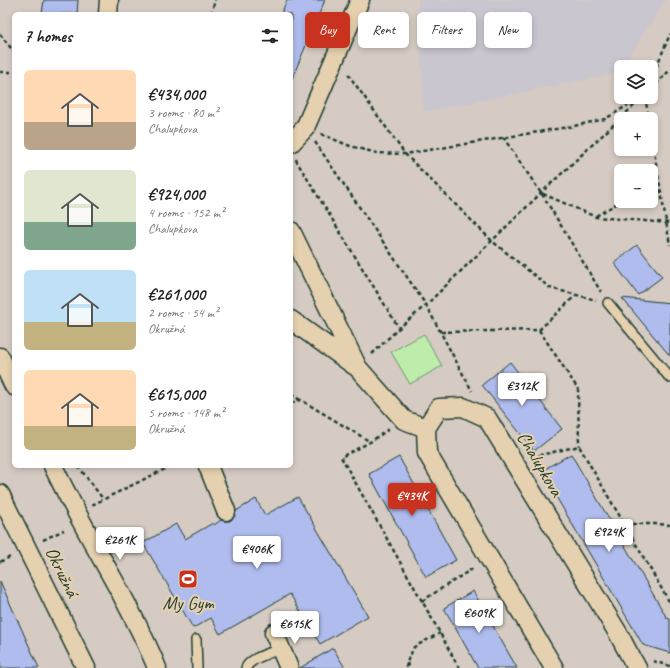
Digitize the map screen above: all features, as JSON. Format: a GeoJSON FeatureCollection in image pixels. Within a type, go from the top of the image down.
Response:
{"type":"FeatureCollection","features":[{"type":"Feature","properties":{"kind":"street"},"geometry":{"type":"LineString","coordinates":[[108,12],[109,0]]}},
{"type":"Feature","properties":{"kind":"street"},"geometry":{"type":"LineString","coordinates":[[293,150],[305,128],[360,0]]}},
{"type":"Feature","properties":{"kind":"street"},"geometry":{"type":"LineString","coordinates":[[293,235],[358,368]]}},
{"type":"Feature","properties":{"kind":"street"},"geometry":{"type":"LineString","coordinates":[[293,321],[358,368],[404,420],[426,428],[427,453],[554,668]]}},
{"type":"Feature","properties":{"kind":"street"},"geometry":{"type":"LineString","coordinates":[[0,357],[12,382]]}},
{"type":"Feature","properties":{"kind":"street","name":"Chalupkova"},"geometry":{"type":"LineString","coordinates":[[426,428],[439,408],[463,407],[487,418],[618,633],[637,668]]}},
{"type":"Feature","properties":{"kind":"street","name":"Okružná"},"geometry":{"type":"LineString","coordinates":[[54,468],[68,497],[132,615],[152,654],[157,668]]}},
{"type":"Feature","properties":{"kind":"street"},"geometry":{"type":"LineString","coordinates":[[209,468],[226,511]]}},
{"type":"Feature","properties":{"kind":"street","name":"Okružná"},"geometry":{"type":"LineString","coordinates":[[0,494],[86,668]]}},
{"type":"Feature","properties":{"kind":"street"},"geometry":{"type":"LineString","coordinates":[[277,641],[289,668]]}},
{"type":"Feature","properties":{"kind":"lane"},"geometry":{"type":"LineString","coordinates":[[608,303],[670,378]]}},
{"type":"Feature","properties":{"kind":"lane"},"geometry":{"type":"LineString","coordinates":[[196,640],[197,668]]}},
{"type":"Feature","properties":{"kind":"lane"},"geometry":{"type":"LineString","coordinates":[[246,668],[247,665],[258,658],[277,641]]}},
{"type":"Feature","properties":{"kind":"path"},"geometry":{"type":"LineString","coordinates":[[212,12],[215,0]]}},
{"type":"Feature","properties":{"kind":"path"},"geometry":{"type":"LineString","coordinates":[[0,34],[12,49]]}},
{"type":"Feature","properties":{"kind":"path"},"geometry":{"type":"LineString","coordinates":[[658,63],[670,34]]}},
{"type":"Feature","properties":{"kind":"path"},"geometry":{"type":"LineString","coordinates":[[658,82],[670,70]]}},
{"type":"Feature","properties":{"kind":"path"},"geometry":{"type":"LineString","coordinates":[[345,71],[405,154],[492,241],[550,288],[608,303]]}},
{"type":"Feature","properties":{"kind":"path"},"geometry":{"type":"LineString","coordinates":[[0,72],[12,72]]}},
{"type":"Feature","properties":{"kind":"path"},"geometry":{"type":"LineString","coordinates":[[305,128],[350,146],[376,153],[405,154],[574,126],[605,119],[631,104]]}},
{"type":"Feature","properties":{"kind":"path"},"geometry":{"type":"LineString","coordinates":[[372,354],[426,305],[636,104]]}},
{"type":"Feature","properties":{"kind":"path"},"geometry":{"type":"LineString","coordinates":[[305,128],[426,305],[473,392]]}},
{"type":"Feature","properties":{"kind":"path"},"geometry":{"type":"LineString","coordinates":[[502,137],[542,193],[608,303]]}},
{"type":"Feature","properties":{"kind":"path"},"geometry":{"type":"LineString","coordinates":[[293,150],[297,162],[399,328]]}},
{"type":"Feature","properties":{"kind":"path"},"geometry":{"type":"LineString","coordinates":[[658,177],[670,245]]}},
{"type":"Feature","properties":{"kind":"path"},"geometry":{"type":"LineString","coordinates":[[542,193],[596,217],[670,223]]}},
{"type":"Feature","properties":{"kind":"path"},"geometry":{"type":"LineString","coordinates":[[596,217],[614,205]]}},
{"type":"Feature","properties":{"kind":"path"},"geometry":{"type":"LineString","coordinates":[[441,332],[539,330],[575,295]]}},
{"type":"Feature","properties":{"kind":"path"},"geometry":{"type":"LineString","coordinates":[[539,330],[578,389],[579,446],[670,603]]}},
{"type":"Feature","properties":{"kind":"path"},"geometry":{"type":"LineString","coordinates":[[293,395],[370,442]]}},
{"type":"Feature","properties":{"kind":"path"},"geometry":{"type":"LineString","coordinates":[[293,402],[301,400]]}},
{"type":"Feature","properties":{"kind":"path"},"geometry":{"type":"LineString","coordinates":[[404,420],[370,442],[341,457],[459,668]]}},
{"type":"Feature","properties":{"kind":"path"},"geometry":{"type":"LineString","coordinates":[[513,461],[579,446]]}},
{"type":"Feature","properties":{"kind":"path"},"geometry":{"type":"LineString","coordinates":[[80,468],[103,499]]}},
{"type":"Feature","properties":{"kind":"path"},"geometry":{"type":"LineString","coordinates":[[77,513],[167,468]]}},
{"type":"Feature","properties":{"kind":"path"},"geometry":{"type":"LineString","coordinates":[[624,524],[670,525]]}},
{"type":"Feature","properties":{"kind":"path"},"geometry":{"type":"LineString","coordinates":[[422,601],[489,559]]}},
{"type":"Feature","properties":{"kind":"path"},"geometry":{"type":"LineString","coordinates":[[406,668],[407,662],[414,647],[440,633]]}},
{"type":"Feature","properties":{"kind":"path"},"geometry":{"type":"LineString","coordinates":[[407,662],[409,668]]}},
{"type":"Feature","properties":{"kind":"shaded area"},"geometry":{"type":"Polygon","coordinates":[[[418,0],[666,0],[627,60],[614,60],[614,74],[424,112],[421,48],[476,48],[476,12],[419,12],[418,0]]]}},
{"type":"Feature","properties":{"kind":"green space"},"geometry":{"type":"Polygon","coordinates":[[[424,334],[442,366],[410,384],[391,352],[424,334]]]}},
{"type":"Feature","properties":{"kind":"building"},"geometry":{"type":"Polygon","coordinates":[[[44,0],[78,0],[77,12],[42,12],[44,0]]]}},
{"type":"Feature","properties":{"kind":"building"},"geometry":{"type":"Polygon","coordinates":[[[287,0],[325,0],[320,12],[305,12],[305,48],[293,76],[293,12],[282,12],[287,0]]]}},
{"type":"Feature","properties":{"kind":"building"},"geometry":{"type":"Polygon","coordinates":[[[637,245],[662,277],[638,295],[614,263],[637,245]]]}},
{"type":"Feature","properties":{"kind":"building"},"geometry":{"type":"Polygon","coordinates":[[[622,298],[670,303],[670,356],[622,298]]]}},
{"type":"Feature","properties":{"kind":"building"},"geometry":{"type":"Polygon","coordinates":[[[510,362],[562,429],[534,451],[482,385],[510,362]]]}},
{"type":"Feature","properties":{"kind":"building"},"geometry":{"type":"Polygon","coordinates":[[[571,454],[667,618],[670,619],[670,653],[643,645],[541,471],[571,454]]]}},
{"type":"Feature","properties":{"kind":"building"},"geometry":{"type":"Polygon","coordinates":[[[399,457],[456,560],[426,577],[369,474],[399,457]]]}},
{"type":"Feature","properties":{"kind":"building"},"geometry":{"type":"Polygon","coordinates":[[[298,497],[368,616],[320,644],[290,594],[220,634],[211,618],[193,628],[143,543],[176,524],[185,539],[213,523],[214,525],[221,520],[230,521],[234,517],[236,511],[256,499],[265,515],[298,497]]]}},
{"type":"Feature","properties":{"kind":"building"},"geometry":{"type":"Polygon","coordinates":[[[0,581],[39,668],[0,668],[0,581]]]}},
{"type":"Feature","properties":{"kind":"building"},"geometry":{"type":"Polygon","coordinates":[[[473,591],[517,668],[478,668],[444,608],[473,591]]]}},
{"type":"Feature","properties":{"kind":"building"},"geometry":{"type":"Polygon","coordinates":[[[333,648],[345,668],[300,668],[333,648]]]}},
{"type":"Feature","properties":{"kind":"place","name":"My Gym"},"geometry":{"type":"Point","coordinates":[188,579]}}]}
